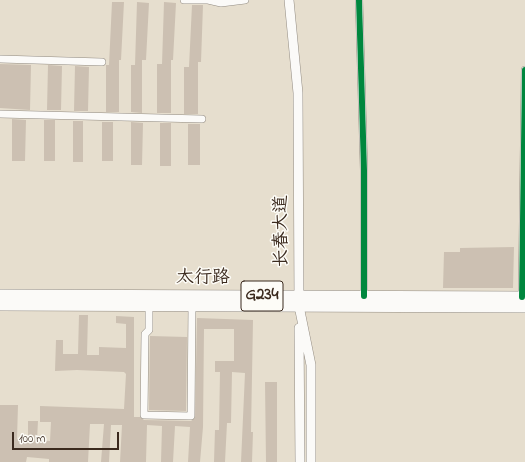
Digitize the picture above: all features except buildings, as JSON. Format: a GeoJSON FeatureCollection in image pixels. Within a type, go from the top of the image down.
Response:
{"type":"FeatureCollection","features":[{"type":"Feature","properties":{"kind":"highway","name":"太行路"},"geometry":{"type":"LineString","coordinates":[[0,295],[299,301],[524,300]]}},
{"type":"Feature","properties":{"kind":"highway","name":"太行路"},"geometry":{"type":"LineString","coordinates":[[0,305],[192,306],[299,301],[364,296],[524,300]]}},
{"type":"Feature","properties":{"kind":"main road","name":"长春大道"},"geometry":{"type":"LineString","coordinates":[[289,0],[298,93],[299,301],[310,365],[311,462]]}},
{"type":"Feature","properties":{"kind":"main road"},"geometry":{"type":"LineString","coordinates":[[299,301],[300,462]]}},
{"type":"Feature","properties":{"kind":"street"},"geometry":{"type":"LineString","coordinates":[[184,0],[208,0],[221,3],[244,0]]}},
{"type":"Feature","properties":{"kind":"street"},"geometry":{"type":"LineString","coordinates":[[359,0],[364,170],[364,296]]}},
{"type":"Feature","properties":{"kind":"street"},"geometry":{"type":"LineString","coordinates":[[0,59],[102,62]]}},
{"type":"Feature","properties":{"kind":"street"},"geometry":{"type":"LineString","coordinates":[[524,300],[525,70]]}},
{"type":"Feature","properties":{"kind":"street"},"geometry":{"type":"LineString","coordinates":[[0,114],[202,119]]}},
{"type":"Feature","properties":{"kind":"street"},"geometry":{"type":"LineString","coordinates":[[149,305],[149,330],[145,334],[144,415],[191,416],[192,306]]}},
{"type":"Feature","properties":{"kind":"cycle path"},"geometry":{"type":"LineString","coordinates":[[359,0],[364,170],[364,296]]}},
{"type":"Feature","properties":{"kind":"cycle path"},"geometry":{"type":"LineString","coordinates":[[522,297],[525,70]]}}]}
